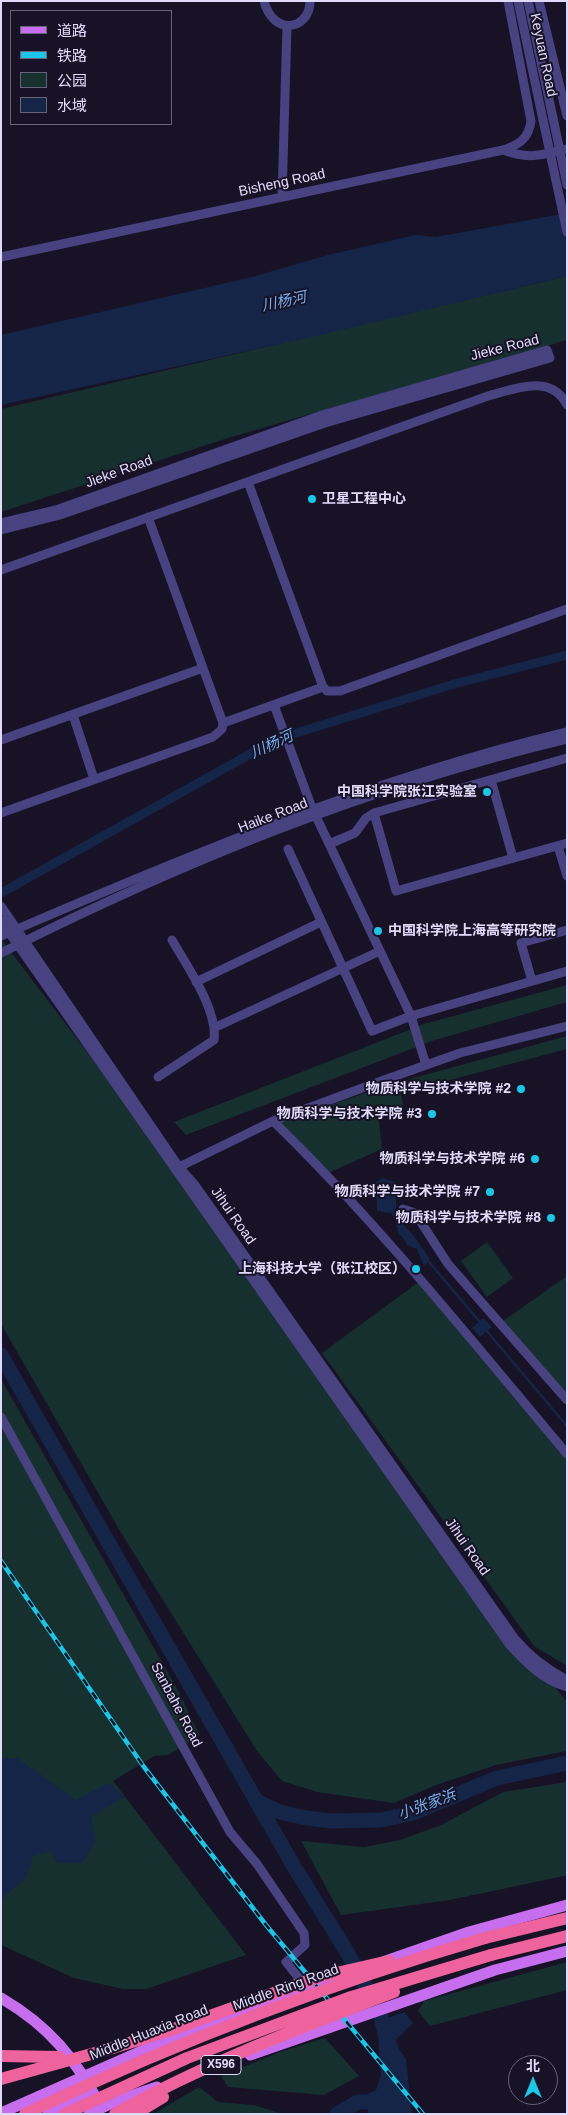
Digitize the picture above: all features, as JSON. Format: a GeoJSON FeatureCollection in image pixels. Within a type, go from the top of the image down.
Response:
{"type":"FeatureCollection","features":[{"type":"Feature","properties":{"kind":"highway","name":"Middle Ring Road"},"geometry":{"type":"LineString","coordinates":[[25,2114],[180,2044],[336,1985],[430,1954],[567,1918]]}},
{"type":"Feature","properties":{"kind":"highway"},"geometry":{"type":"LineString","coordinates":[[65,2114],[187,2058],[348,1998],[567,1936]]}},
{"type":"Feature","properties":{"kind":"highway"},"geometry":{"type":"LineString","coordinates":[[1,2079],[145,2039],[319,1977],[365,1965],[430,1954]]}},
{"type":"Feature","properties":{"kind":"highway"},"geometry":{"type":"LineString","coordinates":[[115,2114],[202,2068],[278,2036],[491,1956]]}},
{"type":"Feature","properties":{"kind":"highway"},"geometry":{"type":"LineString","coordinates":[[135,2114],[234,2057],[278,2036]]}},
{"type":"Feature","properties":{"kind":"highway"},"geometry":{"type":"LineString","coordinates":[[1,2056],[60,2056],[106,2050]]}},
{"type":"Feature","properties":{"kind":"main road","name":"Middle Huaxia Road"},"geometry":{"type":"LineString","coordinates":[[1,2113],[171,2038],[469,1932],[567,1905]]}},
{"type":"Feature","properties":{"kind":"main road","name":"X596"},"geometry":{"type":"LineString","coordinates":[[89,2114],[102,2111],[116,2101],[495,1970],[567,1951]]}},
{"type":"Feature","properties":{"kind":"main road"},"geometry":{"type":"LineString","coordinates":[[1,1998],[53,2036],[85,2076],[102,2111]]}},
{"type":"Feature","properties":{"kind":"main road"},"geometry":{"type":"LineString","coordinates":[[48,2114],[92,2091]]}},
{"type":"Feature","properties":{"kind":"street"},"geometry":{"type":"LineString","coordinates":[[264,1],[267,15],[276,23],[287,26],[298,23],[307,15],[310,1]]}},
{"type":"Feature","properties":{"kind":"street"},"geometry":{"type":"LineString","coordinates":[[504,150],[523,141],[530,128],[531,121],[508,1]]}},
{"type":"Feature","properties":{"kind":"street","name":"Keyuan Road"},"geometry":{"type":"LineString","coordinates":[[518,1],[567,185]]}},
{"type":"Feature","properties":{"kind":"street","name":"Keyuan Road"},"geometry":{"type":"LineString","coordinates":[[528,1],[567,232]]}},
{"type":"Feature","properties":{"kind":"street"},"geometry":{"type":"LineString","coordinates":[[538,1],[567,116]]}},
{"type":"Feature","properties":{"kind":"street"},"geometry":{"type":"LineString","coordinates":[[282,197],[287,26]]}},
{"type":"Feature","properties":{"kind":"street","name":"Bisheng Road"},"geometry":{"type":"LineString","coordinates":[[1,257],[504,150],[521,157],[533,157],[567,149]]}},
{"type":"Feature","properties":{"kind":"street","name":"Jieke Road"},"geometry":{"type":"LineString","coordinates":[[1,523],[56,510],[322,415],[547,350],[550,358],[325,424],[69,512],[1,530]]}},
{"type":"Feature","properties":{"kind":"street"},"geometry":{"type":"LineString","coordinates":[[1,570],[475,400],[531,385],[553,389],[559,393],[567,405]]}},
{"type":"Feature","properties":{"kind":"street"},"geometry":{"type":"LineString","coordinates":[[248,482],[323,687],[327,691],[340,691],[567,609]]}},
{"type":"Feature","properties":{"kind":"street"},"geometry":{"type":"LineString","coordinates":[[1,813],[213,737],[222,729],[223,723],[148,517]]}},
{"type":"Feature","properties":{"kind":"street"},"geometry":{"type":"LineString","coordinates":[[1,740],[203,668]]}},
{"type":"Feature","properties":{"kind":"street"},"geometry":{"type":"LineString","coordinates":[[223,723],[323,687]]}},
{"type":"Feature","properties":{"kind":"street"},"geometry":{"type":"LineString","coordinates":[[274,705],[313,812],[411,1016],[426,1065]]}},
{"type":"Feature","properties":{"kind":"street"},"geometry":{"type":"LineString","coordinates":[[73,714],[94,780]]}},
{"type":"Feature","properties":{"kind":"street","name":"Haike Road"},"geometry":{"type":"LineString","coordinates":[[9,933],[212,847],[458,760],[567,732]]}},
{"type":"Feature","properties":{"kind":"street","name":"Haike Road"},"geometry":{"type":"LineString","coordinates":[[1,952],[166,874],[313,812],[460,768],[567,739]]}},
{"type":"Feature","properties":{"kind":"street"},"geometry":{"type":"LineString","coordinates":[[329,844],[358,830],[366,818],[374,813],[567,758]]}},
{"type":"Feature","properties":{"kind":"street"},"geometry":{"type":"LineString","coordinates":[[491,780],[513,858]]}},
{"type":"Feature","properties":{"kind":"street"},"geometry":{"type":"LineString","coordinates":[[374,813],[396,891],[562,844],[567,876]]}},
{"type":"Feature","properties":{"kind":"street"},"geometry":{"type":"LineString","coordinates":[[288,849],[372,1032],[411,1016],[567,971]]}},
{"type":"Feature","properties":{"kind":"street","name":"Jihui Road"},"geometry":{"type":"LineString","coordinates":[[2,906],[9,933]]}},
{"type":"Feature","properties":{"kind":"street","name":"Jihui Road"},"geometry":{"type":"LineString","coordinates":[[1,921],[9,933],[22,942],[512,1641]]}},
{"type":"Feature","properties":{"kind":"street"},"geometry":{"type":"LineString","coordinates":[[196,982],[321,922]]}},
{"type":"Feature","properties":{"kind":"street"},"geometry":{"type":"LineString","coordinates":[[532,981],[521,943],[567,930]]}},
{"type":"Feature","properties":{"kind":"street"},"geometry":{"type":"LineString","coordinates":[[158,1077],[214,1040],[216,1027],[196,982],[172,940]]}},
{"type":"Feature","properties":{"kind":"street","name":"Jihui Road"},"geometry":{"type":"LineString","coordinates":[[22,942],[179,1167],[195,1185],[512,1641]]}},
{"type":"Feature","properties":{"kind":"street"},"geometry":{"type":"LineString","coordinates":[[216,1027],[380,951]]}},
{"type":"Feature","properties":{"kind":"street"},"geometry":{"type":"LineString","coordinates":[[179,1167],[272,1121],[426,1065],[460,1053],[567,1026]]}},
{"type":"Feature","properties":{"kind":"street"},"geometry":{"type":"LineString","coordinates":[[272,1121],[326,1174],[567,1454]]}},
{"type":"Feature","properties":{"kind":"street"},"geometry":{"type":"LineString","coordinates":[[403,1208],[415,1213],[452,1270],[567,1400]]}},
{"type":"Feature","properties":{"kind":"street","name":"Sanbahe Road"},"geometry":{"type":"LineString","coordinates":[[1,1417],[230,1832],[257,1864],[304,1933],[305,1945],[286,1962],[308,1989]]}},
{"type":"Feature","properties":{"kind":"street"},"geometry":{"type":"LineString","coordinates":[[512,1641],[546,1669],[567,1680]]}},
{"type":"Feature","properties":{"kind":"street"},"geometry":{"type":"LineString","coordinates":[[512,1641],[524,1660],[542,1675],[567,1687]]}},
{"type":"Feature","properties":{"kind":"green space"},"geometry":{"type":"Polygon","coordinates":[[[567,276],[567,340],[228,438],[1,512],[1,409],[567,276]]]}},
{"type":"Feature","properties":{"kind":"green space"},"geometry":{"type":"Polygon","coordinates":[[[1,939],[148,1132],[425,1524],[567,1702],[567,1751],[496,1765],[436,1785],[394,1803],[317,1792],[282,1781],[257,1751],[120,1531],[1,1324],[1,939]]]}},
{"type":"Feature","properties":{"kind":"green space"},"geometry":{"type":"Polygon","coordinates":[[[567,985],[567,1002],[435,1040],[186,1135],[174,1122],[424,1024],[567,985]]]}},
{"type":"Feature","properties":{"kind":"green space"},"geometry":{"type":"Polygon","coordinates":[[[567,1036],[567,1049],[401,1093],[403,1105],[378,1113],[382,1149],[326,1174],[280,1123],[388,1085],[567,1036]]]}},
{"type":"Feature","properties":{"kind":"green space"},"geometry":{"type":"Polygon","coordinates":[[[487,1242],[513,1278],[487,1297],[461,1261],[487,1242]]]}},
{"type":"Feature","properties":{"kind":"green space"},"geometry":{"type":"Polygon","coordinates":[[[567,1276],[567,1400],[500,1323],[567,1276]]]}},
{"type":"Feature","properties":{"kind":"green space"},"geometry":{"type":"Polygon","coordinates":[[[420,1281],[567,1454],[567,1666],[534,1646],[322,1353],[420,1281]]]}},
{"type":"Feature","properties":{"kind":"green space"},"geometry":{"type":"Polygon","coordinates":[[[1,1379],[180,1694],[200,1736],[168,1755],[154,1756],[113,1781],[246,1955],[146,1989],[123,1989],[74,1978],[1,1945],[1,1379]]]}},
{"type":"Feature","properties":{"kind":"green space"},"geometry":{"type":"Polygon","coordinates":[[[567,1782],[567,1875],[559,1877],[450,1900],[341,1915],[301,1841],[364,1847],[400,1840],[441,1825],[503,1792],[567,1782]]]}},
{"type":"Feature","properties":{"kind":"green space"},"geometry":{"type":"Polygon","coordinates":[[[567,1962],[567,1990],[430,2026],[418,2011],[424,2001],[567,1962]]]}},
{"type":"Feature","properties":{"kind":"green space"},"geometry":{"type":"Polygon","coordinates":[[[325,2038],[359,2076],[324,2095],[228,2087],[221,2076],[280,2052],[325,2038]]]}},
{"type":"Feature","properties":{"kind":"green space"},"geometry":{"type":"Polygon","coordinates":[[[199,2087],[218,2102],[254,2105],[283,2114],[153,2114],[199,2087]]]}},
{"type":"Feature","properties":{"kind":"water"},"geometry":{"type":"Polygon","coordinates":[[[567,213],[567,276],[320,335],[1,405],[1,335],[252,277],[328,255],[415,235],[436,237],[567,213]]]}},
{"type":"Feature","properties":{"kind":"water"},"geometry":{"type":"Polygon","coordinates":[[[383,1178],[397,1183],[400,1196],[396,1200],[396,1213],[429,1258],[429,1262],[424,1266],[417,1249],[407,1245],[402,1236],[399,1235],[395,1219],[391,1213],[377,1211],[377,1200],[370,1185],[383,1178]]]}},
{"type":"Feature","properties":{"kind":"water"},"geometry":{"type":"Polygon","coordinates":[[[483,1318],[492,1327],[480,1337],[472,1328],[483,1318]]]}},
{"type":"Feature","properties":{"kind":"water"},"geometry":{"type":"Polygon","coordinates":[[[1,1758],[17,1758],[76,1800],[109,1783],[124,1797],[91,1817],[95,1843],[82,1863],[57,1863],[51,1851],[33,1856],[26,1878],[1,1899],[1,1758]]]}},
{"type":"Feature","properties":{"kind":"water"},"geometry":{"type":"Polygon","coordinates":[[[404,2012],[413,2023],[396,2040],[399,2049],[406,2059],[412,2114],[368,2114],[367,2094],[376,2090],[381,2075],[377,2022],[404,2012]]]}},
{"type":"Feature","properties":{"kind":"waterway","name":"川杨河"},"geometry":{"type":"LineString","coordinates":[[1,893],[277,739],[454,684],[567,655]]}},
{"type":"Feature","properties":{"kind":"waterway"},"geometry":{"type":"LineString","coordinates":[[429,1262],[480,1322]]}},
{"type":"Feature","properties":{"kind":"waterway"},"geometry":{"type":"LineString","coordinates":[[485,1329],[567,1426]]}},
{"type":"Feature","properties":{"kind":"waterway"},"geometry":{"type":"LineString","coordinates":[[1,1355],[293,1865],[347,1952],[380,2012],[386,2038]]}},
{"type":"Feature","properties":{"kind":"waterway","name":"小张家浜"},"geometry":{"type":"LineString","coordinates":[[256,1801],[280,1812],[306,1818],[331,1821],[381,1820],[413,1813],[497,1778],[567,1763]]}},
{"type":"Feature","properties":{"kind":"waterway"},"geometry":{"type":"LineString","coordinates":[[337,2114],[358,2102],[386,2102]]}},
{"type":"Feature","properties":{"kind":"railway"},"geometry":{"type":"LineString","coordinates":[[1,1561],[144,1767],[266,1925],[423,2114]]}},
{"type":"Feature","properties":{"kind":"place","name":"卫星工程中心"},"geometry":{"type":"Point","coordinates":[312,499]}},
{"type":"Feature","properties":{"kind":"place","name":"中国科学院张江实验室"},"geometry":{"type":"Point","coordinates":[487,792]}},
{"type":"Feature","properties":{"kind":"place","name":"中国科学院上海高等研究院"},"geometry":{"type":"Point","coordinates":[378,931]}},
{"type":"Feature","properties":{"kind":"place","name":"物质科学与技术学院 #2"},"geometry":{"type":"Point","coordinates":[521,1089]}},
{"type":"Feature","properties":{"kind":"place","name":"物质科学与技术学院 #3"},"geometry":{"type":"Point","coordinates":[432,1114]}},
{"type":"Feature","properties":{"kind":"place","name":"物质科学与技术学院 #6"},"geometry":{"type":"Point","coordinates":[535,1159]}},
{"type":"Feature","properties":{"kind":"place","name":"物质科学与技术学院 #7"},"geometry":{"type":"Point","coordinates":[490,1192]}},
{"type":"Feature","properties":{"kind":"place","name":"物质科学与技术学院 #8"},"geometry":{"type":"Point","coordinates":[551,1218]}},
{"type":"Feature","properties":{"kind":"place","name":"上海科技大学（张江校区）"},"geometry":{"type":"Point","coordinates":[416,1269]}}]}
